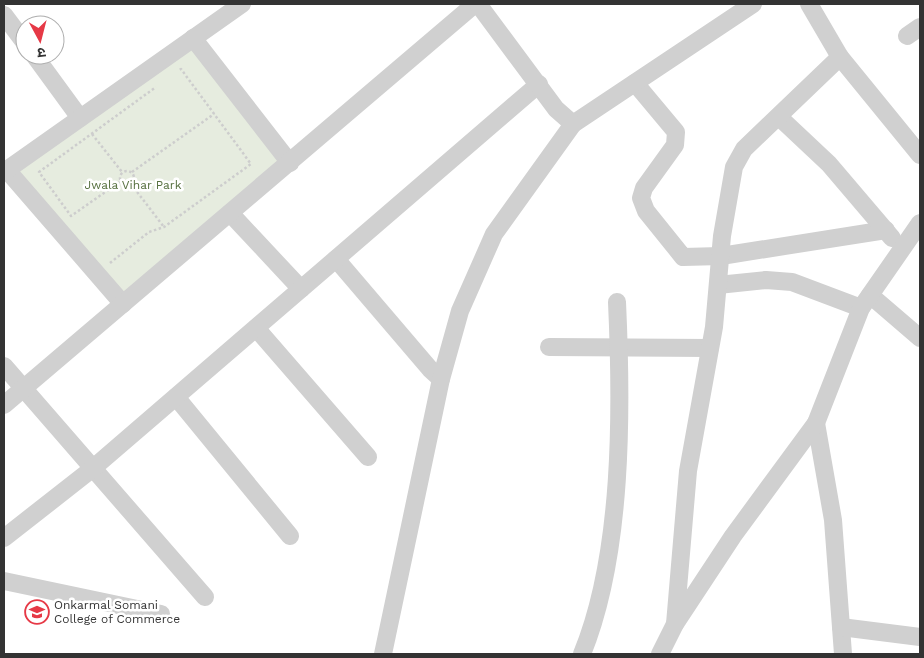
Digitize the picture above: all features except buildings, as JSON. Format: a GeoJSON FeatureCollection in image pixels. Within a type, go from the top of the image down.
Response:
{"type":"FeatureCollection","features":[{"type":"Feature","properties":{"kind":"street"},"geometry":{"type":"LineString","coordinates":[[123,304],[5,171],[242,4]]}},
{"type":"Feature","properties":{"kind":"street"},"geometry":{"type":"LineString","coordinates":[[4,405],[477,4],[564,117]]}},
{"type":"Feature","properties":{"kind":"street"},"geometry":{"type":"LineString","coordinates":[[383,654],[436,375],[460,311],[494,234],[564,117],[635,82],[752,4]]}},
{"type":"Feature","properties":{"kind":"street"},"geometry":{"type":"LineString","coordinates":[[809,4],[840,57],[920,154]]}},
{"type":"Feature","properties":{"kind":"street"},"geometry":{"type":"LineString","coordinates":[[4,15],[15,30]]}},
{"type":"Feature","properties":{"kind":"street"},"geometry":{"type":"LineString","coordinates":[[193,38],[290,163]]}},
{"type":"Feature","properties":{"kind":"street"},"geometry":{"type":"LineString","coordinates":[[675,624],[688,471],[710,348],[722,236],[734,167],[744,150],[840,57]]}},
{"type":"Feature","properties":{"kind":"street"},"geometry":{"type":"LineString","coordinates":[[41,65],[80,118]]}},
{"type":"Feature","properties":{"kind":"street"},"geometry":{"type":"LineString","coordinates":[[635,82],[672,125],[677,138],[675,145],[644,188],[642,203],[675,250],[683,257],[720,256],[886,230]]}},
{"type":"Feature","properties":{"kind":"street"},"geometry":{"type":"LineString","coordinates":[[4,538],[92,469],[539,84]]}},
{"type":"Feature","properties":{"kind":"street"},"geometry":{"type":"LineString","coordinates":[[779,117],[828,164],[902,250]]}},
{"type":"Feature","properties":{"kind":"street"},"geometry":{"type":"LineString","coordinates":[[230,213],[301,289]]}},
{"type":"Feature","properties":{"kind":"street"},"geometry":{"type":"LineString","coordinates":[[660,654],[675,624],[733,536],[816,423],[866,301],[920,223]]}},
{"type":"Feature","properties":{"kind":"street"},"geometry":{"type":"LineString","coordinates":[[336,259],[436,375]]}},
{"type":"Feature","properties":{"kind":"street"},"geometry":{"type":"LineString","coordinates":[[718,285],[780,280],[866,301],[920,338]]}},
{"type":"Feature","properties":{"kind":"street"},"geometry":{"type":"LineString","coordinates":[[582,654],[595,623],[610,545],[617,482],[619,347],[616,302]]}},
{"type":"Feature","properties":{"kind":"street"},"geometry":{"type":"LineString","coordinates":[[256,328],[368,457]]}},
{"type":"Feature","properties":{"kind":"street"},"geometry":{"type":"LineString","coordinates":[[549,347],[710,348]]}},
{"type":"Feature","properties":{"kind":"street"},"geometry":{"type":"LineString","coordinates":[[4,366],[92,469],[206,597]]}},
{"type":"Feature","properties":{"kind":"street"},"geometry":{"type":"LineString","coordinates":[[176,397],[290,536]]}},
{"type":"Feature","properties":{"kind":"street"},"geometry":{"type":"LineString","coordinates":[[816,423],[833,520],[843,654]]}},
{"type":"Feature","properties":{"kind":"street"},"geometry":{"type":"LineString","coordinates":[[4,581],[160,614]]}},
{"type":"Feature","properties":{"kind":"street"},"geometry":{"type":"LineString","coordinates":[[841,627],[920,637]]}},
{"type":"Feature","properties":{"kind":"path"},"geometry":{"type":"LineString","coordinates":[[105,257],[111,264],[149,232],[164,227],[251,164],[181,69],[174,74]]}},
{"type":"Feature","properties":{"kind":"path"},"geometry":{"type":"LineString","coordinates":[[77,223],[39,172],[159,85]]}},
{"type":"Feature","properties":{"kind":"path"},"geometry":{"type":"LineString","coordinates":[[122,172],[132,172],[214,114]]}},
{"type":"Feature","properties":{"kind":"path"},"geometry":{"type":"LineString","coordinates":[[71,216],[121,181],[122,172],[92,134]]}},
{"type":"Feature","properties":{"kind":"path"},"geometry":{"type":"LineString","coordinates":[[131,184],[134,178],[132,172]]}},
{"type":"Feature","properties":{"kind":"path"},"geometry":{"type":"LineString","coordinates":[[121,181],[124,184],[131,184]]}},
{"type":"Feature","properties":{"kind":"path"},"geometry":{"type":"LineString","coordinates":[[131,184],[164,227]]}},
{"type":"Feature","properties":{"kind":"green space","name":"Jwala Vihar Park"},"geometry":{"type":"Polygon","coordinates":[[[193,38],[290,163],[123,304],[7,170],[193,38]]]}},
{"type":"Feature","properties":{"kind":"place","name":"Onkarmal Somani College of Commerce"},"geometry":{"type":"Point","coordinates":[37,612]}}]}
